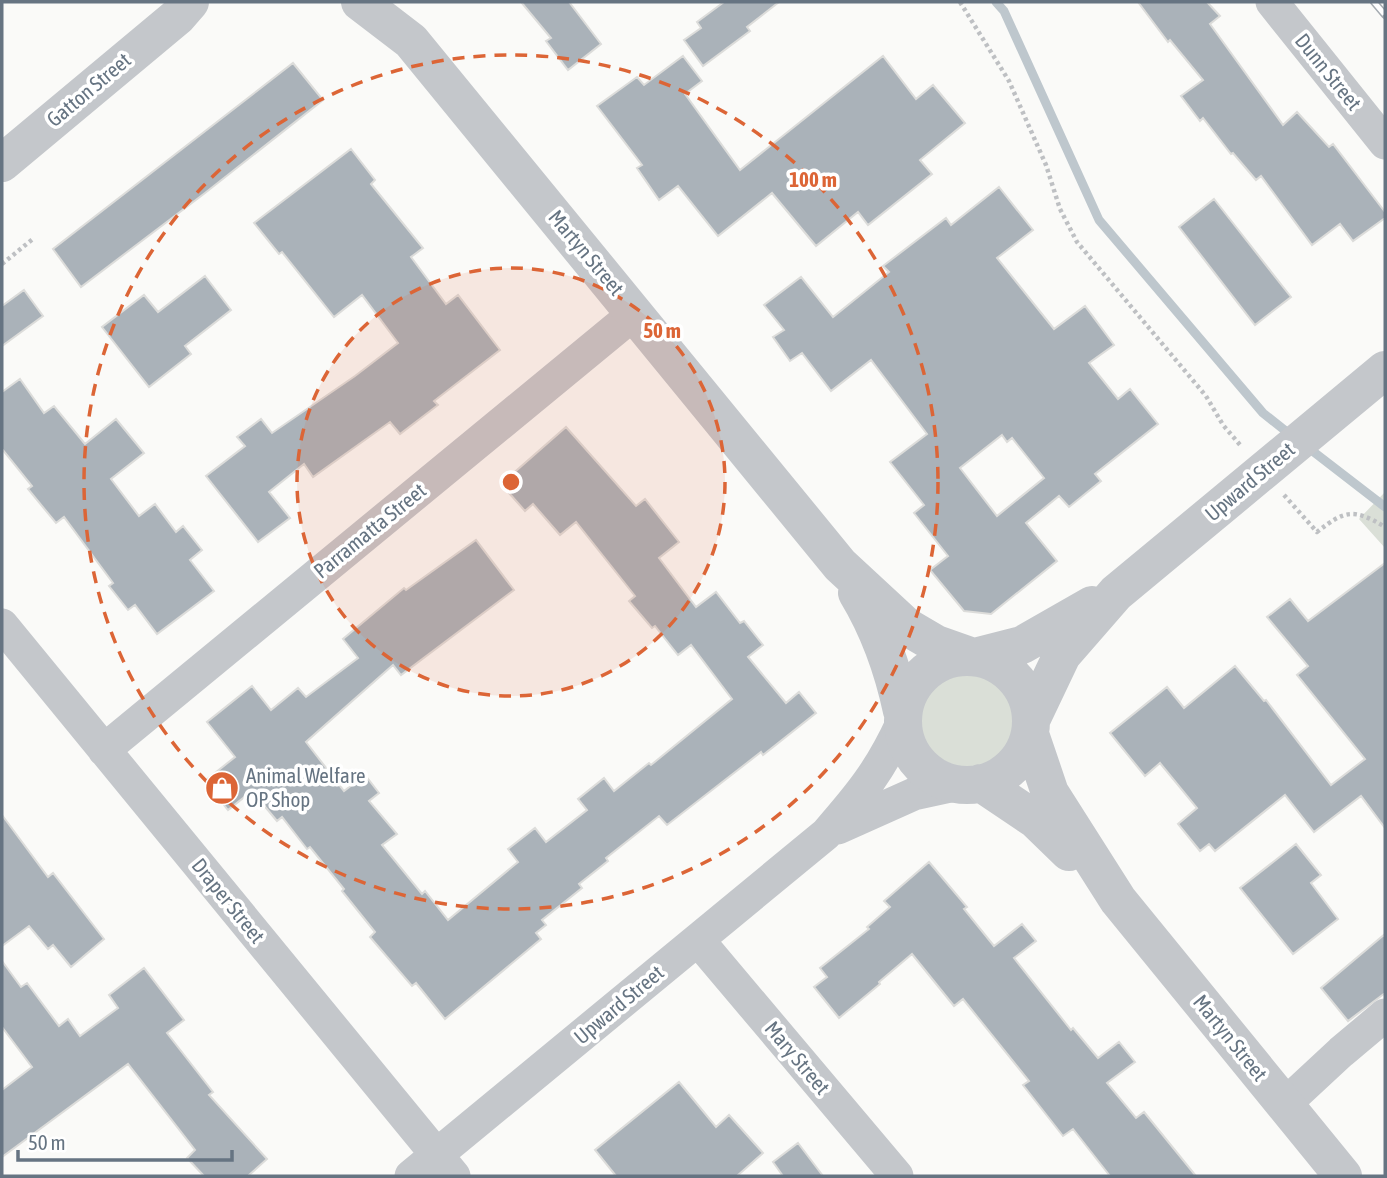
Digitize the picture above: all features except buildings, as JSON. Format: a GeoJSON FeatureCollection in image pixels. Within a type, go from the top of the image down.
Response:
{"type":"FeatureCollection","features":[{"type":"Feature","properties":{"kind":"street","name":"Gatton Street"},"geometry":{"type":"LineString","coordinates":[[2,163],[184,9],[214,2]]}},
{"type":"Feature","properties":{"kind":"street","name":"Martyn Street"},"geometry":{"type":"LineString","coordinates":[[360,2],[411,41],[840,565],[882,641],[894,672],[902,717]]}},
{"type":"Feature","properties":{"kind":"street","name":"Martyn Street"},"geometry":{"type":"LineString","coordinates":[[396,2],[411,41]]}},
{"type":"Feature","properties":{"kind":"street","name":"Dunn Street"},"geometry":{"type":"LineString","coordinates":[[1272,2],[1385,143]]}},
{"type":"Feature","properties":{"kind":"street","name":"Parramatta Street"},"geometry":{"type":"LineString","coordinates":[[104,750],[635,313]]}},
{"type":"Feature","properties":{"kind":"street","name":"Upward Street"},"geometry":{"type":"LineString","coordinates":[[1031,726],[1062,655],[1116,593],[1385,370]]}},
{"type":"Feature","properties":{"kind":"street","name":"Martyn Street"},"geometry":{"type":"LineString","coordinates":[[840,565],[907,626],[936,644],[974,656]]}},
{"type":"Feature","properties":{"kind":"street","name":"Upward Street"},"geometry":{"type":"LineString","coordinates":[[974,656],[1022,645],[1116,593]]}},
{"type":"Feature","properties":{"kind":"street","name":"Draper Street"},"geometry":{"type":"LineString","coordinates":[[2,625],[445,1166]]}},
{"type":"Feature","properties":{"kind":"street"},"geometry":{"type":"LineString","coordinates":[[974,656],[1000,666],[1017,680],[1029,702],[1031,726],[1025,750],[1017,763],[995,778],[971,783],[941,779],[917,761],[904,738],[902,717],[907,696],[926,671],[955,657],[974,656]]}},
{"type":"Feature","properties":{"kind":"street","name":"Upward Street"},"geometry":{"type":"LineString","coordinates":[[411,1176],[445,1166],[698,940],[826,834],[868,785],[890,750],[902,717]]}},
{"type":"Feature","properties":{"kind":"street","name":"Martyn Street"},"geometry":{"type":"LineString","coordinates":[[1031,726],[1050,793],[1118,900]]}},
{"type":"Feature","properties":{"kind":"street","name":"Martyn Street"},"geometry":{"type":"LineString","coordinates":[[971,783],[1036,820],[1118,900],[1343,1176]]}},
{"type":"Feature","properties":{"kind":"street","name":"Upward Street"},"geometry":{"type":"LineString","coordinates":[[826,834],[914,794],[971,783]]}},
{"type":"Feature","properties":{"kind":"street","name":"Mary Street"},"geometry":{"type":"LineString","coordinates":[[698,940],[897,1176]]}},
{"type":"Feature","properties":{"kind":"street"},"geometry":{"type":"LineString","coordinates":[[1284,1104],[1385,1015]]}},
{"type":"Feature","properties":{"kind":"path"},"geometry":{"type":"LineString","coordinates":[[960,2],[1009,81],[1046,165],[1060,209],[1077,242],[1206,396],[1223,425],[1271,465],[1317,533],[1334,518],[1346,514],[1368,518],[1385,527]]}},
{"type":"Feature","properties":{"kind":"path"},"geometry":{"type":"LineString","coordinates":[[2,264],[34,238]]}},
{"type":"Feature","properties":{"kind":"shaded area"},"geometry":{"type":"Polygon","coordinates":[[[1385,492],[1385,548],[1359,519],[1385,492]]]}},
{"type":"Feature","properties":{"kind":"shaded area"},"geometry":{"type":"Polygon","coordinates":[[[968,671],[986,675],[1002,685],[1012,701],[1016,719],[1012,737],[1002,753],[986,763],[968,767],[950,763],[934,753],[924,737],[920,719],[924,701],[934,685],[950,675],[968,671]]]}},
{"type":"Feature","properties":{"kind":"waterway"},"geometry":{"type":"LineString","coordinates":[[996,2],[1004,11],[1099,220],[1263,413],[1292,436]]}},
{"type":"Feature","properties":{"kind":"waterway"},"geometry":{"type":"LineString","coordinates":[[1306,446],[1385,507]]}},
{"type":"Feature","properties":{"kind":"railway"},"geometry":{"type":"LineString","coordinates":[[1374,2],[1385,15]]}},
{"type":"Feature","properties":{"kind":"place","name":"Animal Welfare OP Shop"},"geometry":{"type":"Point","coordinates":[222,788]}}]}
